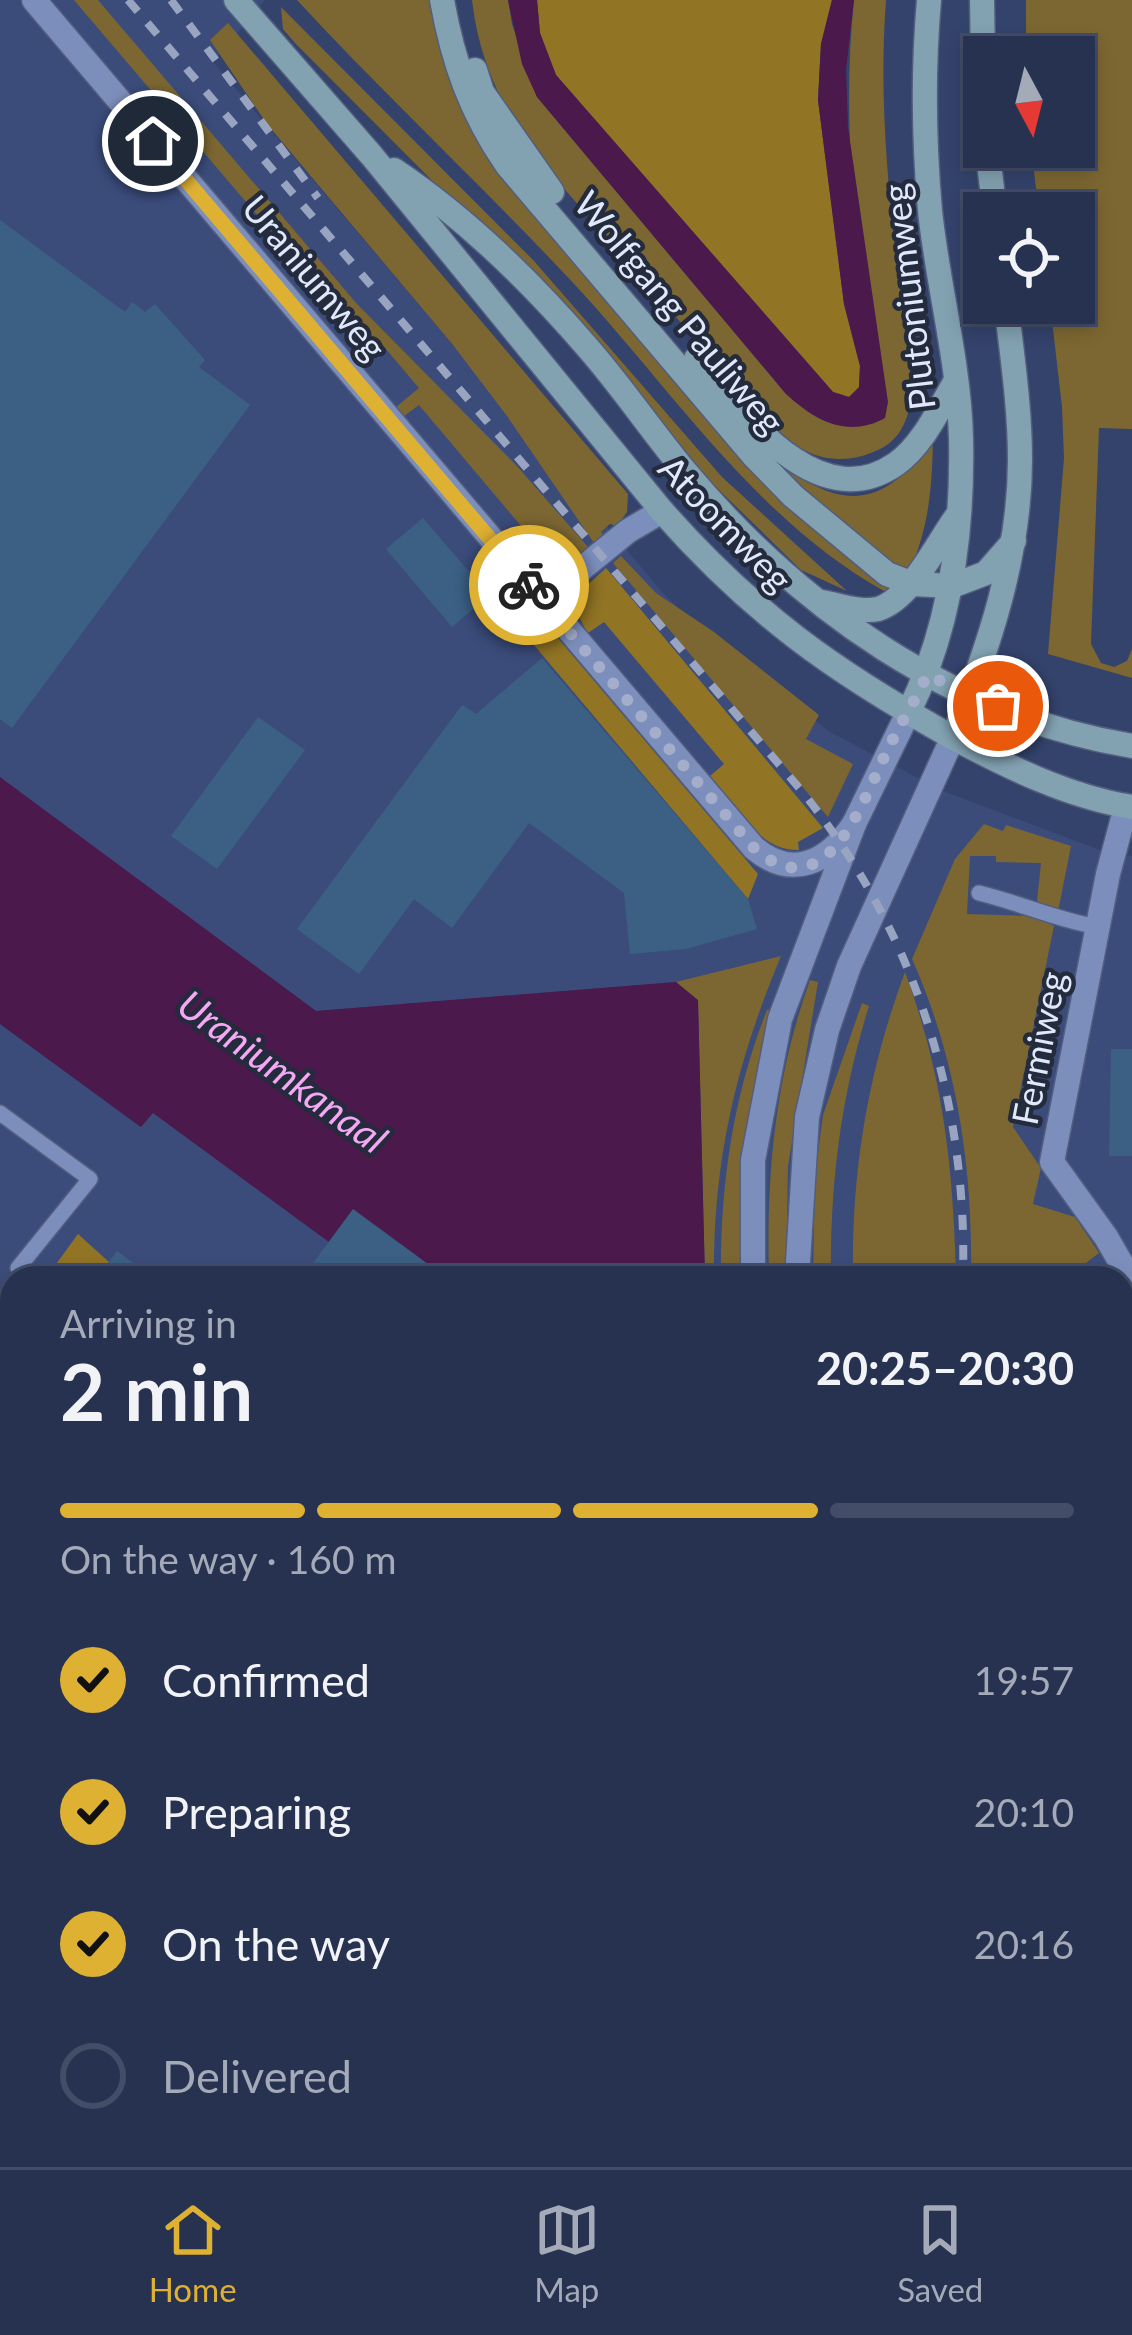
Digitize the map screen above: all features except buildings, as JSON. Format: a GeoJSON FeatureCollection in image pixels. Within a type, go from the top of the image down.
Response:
{"type":"FeatureCollection","features":[{"type":"Feature","properties":{"kind":"main road","name":"Wolfgang Pauliweg"},"geometry":{"type":"LineString","coordinates":[[442,0],[450,49],[466,93],[507,165],[753,455],[793,496],[886,574],[913,584],[952,586]]}},
{"type":"Feature","properties":{"kind":"main road","name":"Wolfgang Pauliweg"},"geometry":{"type":"LineString","coordinates":[[458,0],[482,92],[535,172],[771,445],[823,474],[859,478],[878,473],[898,464],[910,450],[955,382]]}},
{"type":"Feature","properties":{"kind":"main road","name":"Plutoniumweg"},"geometry":{"type":"LineString","coordinates":[[908,713],[927,675],[952,586],[959,514],[961,435],[930,208],[929,0]]}},
{"type":"Feature","properties":{"kind":"main road"},"geometry":{"type":"LineString","coordinates":[[982,0],[983,36]]}},
{"type":"Feature","properties":{"kind":"main road","name":"Atoomweg"},"geometry":{"type":"LineString","coordinates":[[244,3],[662,512],[775,625],[908,713],[1007,768],[1129,807]]}},
{"type":"Feature","properties":{"kind":"main road","name":"Atoomweg"},"geometry":{"type":"LineString","coordinates":[[372,156],[438,199],[510,268],[588,348],[716,505],[814,600],[877,646],[970,695],[1025,717],[1132,746]]}},
{"type":"Feature","properties":{"kind":"main road"},"geometry":{"type":"LineString","coordinates":[[953,737],[992,627],[1014,541],[1020,459],[1008,324]]}},
{"type":"Feature","properties":{"kind":"main road"},"geometry":{"type":"LineString","coordinates":[[814,600],[865,610],[881,608],[913,584],[959,514]]}},
{"type":"Feature","properties":{"kind":"main road"},"geometry":{"type":"LineString","coordinates":[[952,586],[986,572],[1014,541]]}},
{"type":"Feature","properties":{"kind":"street","name":"Uraniumweg"},"geometry":{"type":"LineString","coordinates":[[34,0],[754,848],[783,865],[800,867],[827,855],[854,824]]}},
{"type":"Feature","properties":{"kind":"street"},"geometry":{"type":"LineString","coordinates":[[542,601],[628,532],[662,512]]}},
{"type":"Feature","properties":{"kind":"street","name":"Plutoniumweg"},"geometry":{"type":"LineString","coordinates":[[753,1266],[753,1160],[780,1019],[854,824],[908,713]]}},
{"type":"Feature","properties":{"kind":"street"},"geometry":{"type":"LineString","coordinates":[[798,1266],[807,1118],[827,1030],[849,966],[953,737]]}},
{"type":"Feature","properties":{"kind":"street","name":"Fermiweg"},"geometry":{"type":"LineString","coordinates":[[1123,1266],[1052,1162],[1098,927],[1129,807]]}},
{"type":"Feature","properties":{"kind":"street"},"geometry":{"type":"LineString","coordinates":[[1106,1237],[1132,1237]]}},
{"type":"Feature","properties":{"kind":"lane"},"geometry":{"type":"LineString","coordinates":[[980,893],[1032,906],[1063,921],[1098,927]]}},
{"type":"Feature","properties":{"kind":"lane"},"geometry":{"type":"LineString","coordinates":[[0,1113],[90,1179],[20,1266]]}},
{"type":"Feature","properties":{"kind":"shaded area"},"geometry":{"type":"Polygon","coordinates":[[[0,0],[265,0],[213,62],[663,593],[737,664],[832,733],[943,791],[1116,856],[1132,856],[1132,1266],[705,1266],[698,1001],[676,982],[316,1011],[0,780],[0,0]]]}},
{"type":"Feature","properties":{"kind":"shaded area"},"geometry":{"type":"Polygon","coordinates":[[[74,0],[98,0],[357,304],[516,465],[588,547],[554,571],[529,562],[519,551],[532,539],[419,405],[404,416],[396,407],[419,388],[385,348],[363,367],[354,356],[367,344],[74,0]]]}},
{"type":"Feature","properties":{"kind":"shaded area"},"geometry":{"type":"Polygon","coordinates":[[[297,0],[432,0],[459,97],[509,184],[894,586],[884,591],[836,560],[750,485],[560,269],[297,0]]]}},
{"type":"Feature","properties":{"kind":"shaded area"},"geometry":{"type":"Polygon","coordinates":[[[472,0],[508,0],[537,97],[786,394],[817,417],[848,426],[875,423],[851,159],[854,0],[886,0],[886,146],[912,389],[907,416],[894,439],[858,457],[828,458],[799,447],[759,414],[538,159],[494,84],[472,0]]]}},
{"type":"Feature","properties":{"kind":"shaded area"},"geometry":{"type":"Polygon","coordinates":[[[537,0],[832,0],[821,44],[818,100],[844,304],[860,366],[859,388],[849,397],[833,392],[556,75],[540,33],[537,0]]]}},
{"type":"Feature","properties":{"kind":"shaded area"},"geometry":{"type":"Polygon","coordinates":[[[1026,0],[1132,0],[1132,429],[1099,428],[1091,644],[1101,663],[1114,667],[1127,661],[1132,649],[1132,678],[1048,654],[1064,458],[1052,324],[1095,324],[1095,192],[1036,192],[1034,168],[1095,168],[1095,36],[1026,36],[1026,0]]]}},
{"type":"Feature","properties":{"kind":"shaded area"},"geometry":{"type":"Polygon","coordinates":[[[281,7],[534,261],[722,477],[847,591],[801,570],[713,484],[594,343],[295,43],[283,29],[281,7]]]}},
{"type":"Feature","properties":{"kind":"shaded area"},"geometry":{"type":"Polygon","coordinates":[[[228,23],[628,494],[627,512],[594,543],[453,345],[267,124],[210,40],[228,23]]]}},
{"type":"Feature","properties":{"kind":"shaded area"},"geometry":{"type":"Polygon","coordinates":[[[933,439],[928,509],[907,576],[771,464],[776,459],[821,488],[861,496],[897,479],[933,439]]]}},
{"type":"Feature","properties":{"kind":"shaded area"},"geometry":{"type":"Polygon","coordinates":[[[621,556],[656,593],[819,715],[806,739],[853,764],[828,817],[613,563],[621,556]]]}},
{"type":"Feature","properties":{"kind":"shaded area"},"geometry":{"type":"Polygon","coordinates":[[[606,568],[823,828],[798,842],[799,850],[771,843],[738,812],[710,776],[724,764],[604,622],[588,633],[577,604],[606,568]]]}},
{"type":"Feature","properties":{"kind":"shaded area"},"geometry":{"type":"Polygon","coordinates":[[[540,617],[758,874],[748,899],[512,619],[540,617]]]}},
{"type":"Feature","properties":{"kind":"shaded area"},"geometry":{"type":"Polygon","coordinates":[[[984,824],[1003,831],[1006,825],[1071,846],[1058,912],[1037,901],[1041,863],[970,856],[967,914],[1033,916],[1054,926],[1013,1127],[1041,1168],[1033,1204],[1075,1217],[1099,1253],[1088,1266],[971,1266],[959,1115],[940,1036],[912,959],[955,859],[984,824]]]}},
{"type":"Feature","properties":{"kind":"shaded area"},"geometry":{"type":"Polygon","coordinates":[[[781,956],[751,1035],[730,1113],[718,1193],[714,1266],[705,1266],[698,1001],[676,982],[781,956]]]}},
{"type":"Feature","properties":{"kind":"shaded area"},"geometry":{"type":"Polygon","coordinates":[[[905,972],[929,1049],[944,1123],[955,1266],[853,1266],[859,1161],[881,1047],[905,972]]]}},
{"type":"Feature","properties":{"kind":"shaded area"},"geometry":{"type":"Polygon","coordinates":[[[810,980],[818,982],[788,1166],[786,1266],[769,1266],[775,1127],[810,980]]]}},
{"type":"Feature","properties":{"kind":"shaded area"},"geometry":{"type":"Polygon","coordinates":[[[862,1003],[869,1006],[844,1107],[835,1174],[831,1266],[813,1266],[815,1175],[823,1115],[862,1003]]]}},
{"type":"Feature","properties":{"kind":"shaded area"},"geometry":{"type":"Polygon","coordinates":[[[767,1010],[772,1010],[747,1143],[741,1266],[721,1266],[731,1141],[767,1010]]]}},
{"type":"Feature","properties":{"kind":"shaded area"},"geometry":{"type":"Polygon","coordinates":[[[0,1024],[140,1127],[152,1112],[362,1266],[0,1266],[0,1024]]]}},
{"type":"Feature","properties":{"kind":"shaded area"},"geometry":{"type":"Polygon","coordinates":[[[78,1234],[109,1262],[106,1266],[55,1266],[78,1234]]]}},
{"type":"Feature","properties":{"kind":"water"},"geometry":{"type":"Polygon","coordinates":[[[508,0],[537,0],[540,33],[556,75],[833,392],[849,397],[859,387],[860,366],[844,304],[818,100],[821,44],[832,0],[854,0],[846,70],[848,127],[888,402],[885,418],[858,427],[832,424],[786,394],[537,97],[522,64],[508,0]]]}},
{"type":"Feature","properties":{"kind":"water","name":"Uraniumkanaal"},"geometry":{"type":"Polygon","coordinates":[[[0,777],[316,1011],[676,982],[698,1000],[705,1266],[362,1266],[153,1113],[141,1127],[0,1024],[0,777]]]}},
{"type":"Feature","properties":{"kind":"railway"},"geometry":{"type":"LineString","coordinates":[[128,0],[800,789],[840,843],[903,958],[926,1019],[956,1146],[963,1266]]}},
{"type":"Feature","properties":{"kind":"railway"},"geometry":{"type":"LineString","coordinates":[[171,0],[318,198]]}},
{"type":"Feature","properties":{"kind":"way so far"},"geometry":{"type":"LineString","coordinates":[[529,585],[754,848],[783,865],[800,867],[817,860],[845,837],[927,675],[998,706]]}},
{"type":"Feature","properties":{"kind":"route"},"geometry":{"type":"LineString","coordinates":[[153,141],[529,585]]}}]}
